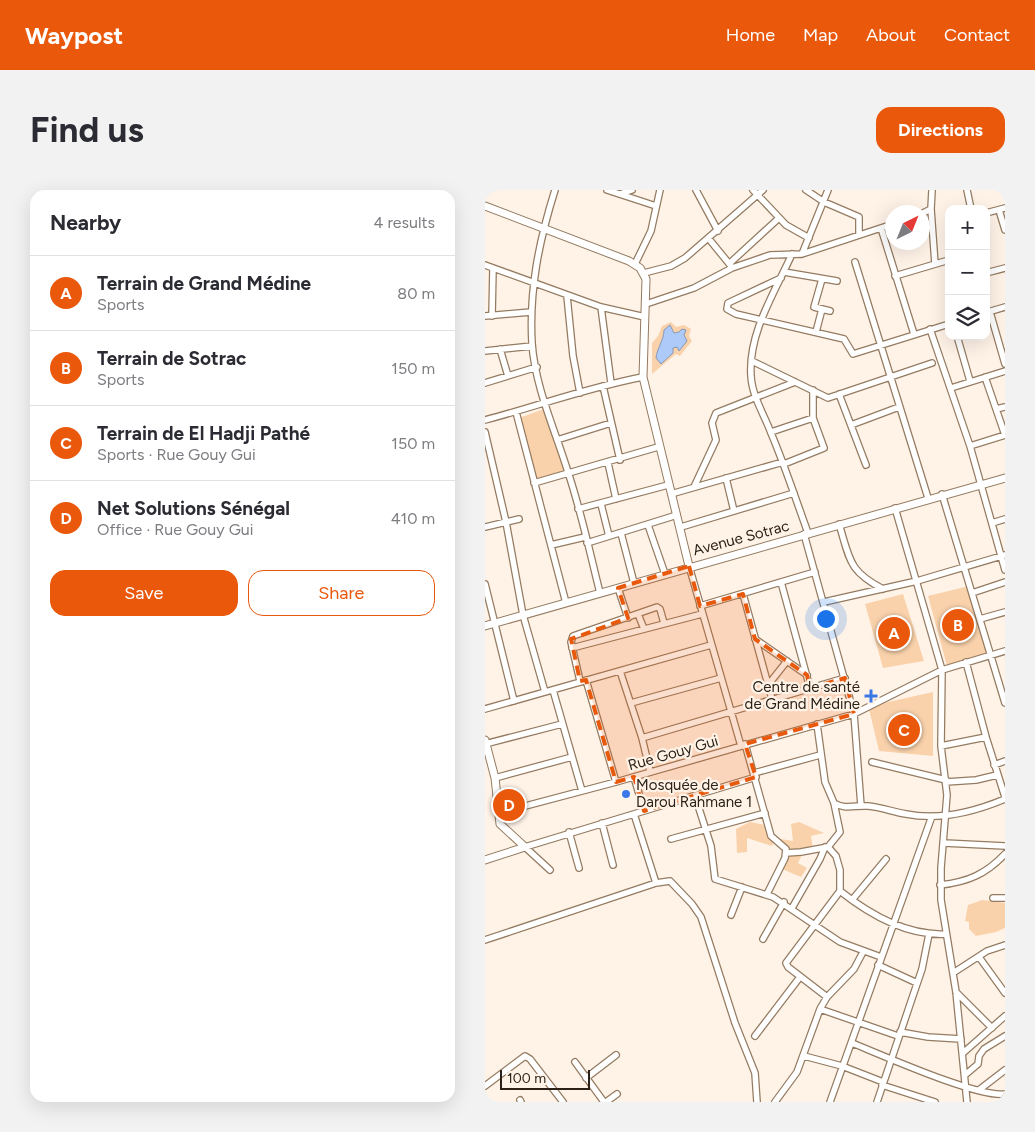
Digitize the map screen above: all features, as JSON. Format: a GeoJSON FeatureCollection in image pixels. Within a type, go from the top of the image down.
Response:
{"type":"FeatureCollection","features":[{"type":"Feature","properties":{"kind":"street"},"geometry":{"type":"LineString","coordinates":[[555,190],[543,229],[533,284],[531,312],[532,346],[545,404],[569,474],[600,593]]}},
{"type":"Feature","properties":{"kind":"street"},"geometry":{"type":"LineString","coordinates":[[607,190],[656,206]]}},
{"type":"Feature","properties":{"kind":"street"},"geometry":{"type":"LineString","coordinates":[[619,194],[632,190]]}},
{"type":"Feature","properties":{"kind":"street"},"geometry":{"type":"LineString","coordinates":[[635,264],[651,231],[659,190]]}},
{"type":"Feature","properties":{"kind":"street"},"geometry":{"type":"LineString","coordinates":[[696,190],[718,231]]}},
{"type":"Feature","properties":{"kind":"street"},"geometry":{"type":"LineString","coordinates":[[753,190],[786,225],[809,238]]}},
{"type":"Feature","properties":{"kind":"street"},"geometry":{"type":"LineString","coordinates":[[644,273],[677,263],[709,239],[763,190]]}},
{"type":"Feature","properties":{"kind":"street"},"geometry":{"type":"LineString","coordinates":[[806,190],[824,202],[859,217],[859,235]]}},
{"type":"Feature","properties":{"kind":"street"},"geometry":{"type":"LineString","coordinates":[[802,254],[828,190]]}},
{"type":"Feature","properties":{"kind":"street"},"geometry":{"type":"LineString","coordinates":[[932,190],[931,209],[935,264]]}},
{"type":"Feature","properties":{"kind":"street"},"geometry":{"type":"LineString","coordinates":[[967,190],[970,205]]}},
{"type":"Feature","properties":{"kind":"street"},"geometry":{"type":"LineString","coordinates":[[485,206],[635,264],[644,273],[646,304],[643,377],[658,447],[730,712],[755,775],[773,839],[785,847],[786,852],[767,894]]}},
{"type":"Feature","properties":{"kind":"street"},"geometry":{"type":"LineString","coordinates":[[1002,209],[1005,230]]}},
{"type":"Feature","properties":{"kind":"street"},"geometry":{"type":"LineString","coordinates":[[646,304],[694,288],[731,266],[779,218]]}},
{"type":"Feature","properties":{"kind":"street"},"geometry":{"type":"LineString","coordinates":[[731,266],[770,255],[802,254],[885,227]]}},
{"type":"Feature","properties":{"kind":"street"},"geometry":{"type":"LineString","coordinates":[[881,228],[914,334]]}},
{"type":"Feature","properties":{"kind":"street"},"geometry":{"type":"LineString","coordinates":[[709,239],[731,266]]}},
{"type":"Feature","properties":{"kind":"street"},"geometry":{"type":"LineString","coordinates":[[793,254],[761,319],[753,345],[751,374],[755,397],[771,432],[794,493],[855,714],[861,806]]}},
{"type":"Feature","properties":{"kind":"street"},"geometry":{"type":"LineString","coordinates":[[895,276],[945,261]]}},
{"type":"Feature","properties":{"kind":"street"},"geometry":{"type":"LineString","coordinates":[[855,262],[927,498]]}},
{"type":"Feature","properties":{"kind":"street"},"geometry":{"type":"LineString","coordinates":[[485,265],[601,308],[645,317]]}},
{"type":"Feature","properties":{"kind":"street"},"geometry":{"type":"LineString","coordinates":[[492,316],[493,268]]}},
{"type":"Feature","properties":{"kind":"street"},"geometry":{"type":"LineString","coordinates":[[990,272],[1005,268]]}},
{"type":"Feature","properties":{"kind":"street"},"geometry":{"type":"LineString","coordinates":[[837,281],[783,275],[728,303],[727,308],[736,314],[844,339],[853,354],[945,325]]}},
{"type":"Feature","properties":{"kind":"street"},"geometry":{"type":"LineString","coordinates":[[822,279],[814,307],[830,311]]}},
{"type":"Feature","properties":{"kind":"street"},"geometry":{"type":"LineString","coordinates":[[567,296],[573,356],[580,393]]}},
{"type":"Feature","properties":{"kind":"street"},"geometry":{"type":"LineString","coordinates":[[990,311],[1005,307]]}},
{"type":"Feature","properties":{"kind":"street"},"geometry":{"type":"LineString","coordinates":[[601,308],[611,383]]}},
{"type":"Feature","properties":{"kind":"street"},"geometry":{"type":"LineString","coordinates":[[816,332],[822,309]]}},
{"type":"Feature","properties":{"kind":"street"},"geometry":{"type":"LineString","coordinates":[[485,316],[531,312]]}},
{"type":"Feature","properties":{"kind":"street"},"geometry":{"type":"LineString","coordinates":[[990,318],[1005,364]]}},
{"type":"Feature","properties":{"kind":"street"},"geometry":{"type":"LineString","coordinates":[[930,329],[982,484],[1003,556],[1005,570]]}},
{"type":"Feature","properties":{"kind":"street"},"geometry":{"type":"LineString","coordinates":[[958,340],[970,381]]}},
{"type":"Feature","properties":{"kind":"street"},"geometry":{"type":"LineString","coordinates":[[485,351],[532,346]]}},
{"type":"Feature","properties":{"kind":"street"},"geometry":{"type":"LineString","coordinates":[[500,349],[508,376]]}},
{"type":"Feature","properties":{"kind":"street"},"geometry":{"type":"LineString","coordinates":[[752,361],[828,398],[932,363]]}},
{"type":"Feature","properties":{"kind":"street"},"geometry":{"type":"LineString","coordinates":[[485,383],[537,367]]}},
{"type":"Feature","properties":{"kind":"street"},"geometry":{"type":"LineString","coordinates":[[951,388],[1005,371]]}},
{"type":"Feature","properties":{"kind":"street"},"geometry":{"type":"LineString","coordinates":[[485,420],[545,404],[611,383],[643,377]]}},
{"type":"Feature","properties":{"kind":"street"},"geometry":{"type":"LineString","coordinates":[[970,446],[1005,435],[985,377]]}},
{"type":"Feature","properties":{"kind":"street"},"geometry":{"type":"LineString","coordinates":[[694,488],[717,440],[712,422],[714,416],[755,397],[795,382]]}},
{"type":"Feature","properties":{"kind":"street"},"geometry":{"type":"LineString","coordinates":[[603,386],[620,460]]}},
{"type":"Feature","properties":{"kind":"street"},"geometry":{"type":"LineString","coordinates":[[671,494],[783,463],[824,448],[813,418],[813,390]]}},
{"type":"Feature","properties":{"kind":"street"},"geometry":{"type":"LineString","coordinates":[[839,394],[866,465]]}},
{"type":"Feature","properties":{"kind":"street"},"geometry":{"type":"LineString","coordinates":[[851,425],[899,407]]}},
{"type":"Feature","properties":{"kind":"street"},"geometry":{"type":"LineString","coordinates":[[996,409],[1005,407]]}},
{"type":"Feature","properties":{"kind":"street"},"geometry":{"type":"LineString","coordinates":[[516,412],[566,603]]}},
{"type":"Feature","properties":{"kind":"street"},"geometry":{"type":"LineString","coordinates":[[771,432],[813,418]]}},
{"type":"Feature","properties":{"kind":"street"},"geometry":{"type":"LineString","coordinates":[[557,440],[611,424]]}},
{"type":"Feature","properties":{"kind":"street"},"geometry":{"type":"LineString","coordinates":[[485,432],[506,522],[523,615],[545,692]]}},
{"type":"Feature","properties":{"kind":"street"},"geometry":{"type":"LineString","coordinates":[[534,483],[620,460],[658,447]]}},
{"type":"Feature","properties":{"kind":"street"},"geometry":{"type":"LineString","coordinates":[[608,463],[616,500]]}},
{"type":"Feature","properties":{"kind":"street"},"geometry":{"type":"LineString","coordinates":[[726,478],[735,511]]}},
{"type":"Feature","properties":{"kind":"street","name":"Avenue Sotrac"},"geometry":{"type":"LineString","coordinates":[[485,626],[927,498],[1005,478]]}},
{"type":"Feature","properties":{"kind":"street"},"geometry":{"type":"LineString","coordinates":[[578,509],[669,485]]}},
{"type":"Feature","properties":{"kind":"street"},"geometry":{"type":"LineString","coordinates":[[681,527],[794,493]]}},
{"type":"Feature","properties":{"kind":"street"},"geometry":{"type":"LineString","coordinates":[[942,494],[991,655],[1002,681],[1005,703]]}},
{"type":"Feature","properties":{"kind":"street"},"geometry":{"type":"LineString","coordinates":[[601,504],[609,536]]}},
{"type":"Feature","properties":{"kind":"street"},"geometry":{"type":"LineString","coordinates":[[895,508],[942,670],[941,746],[946,781],[946,815],[940,885],[946,934],[957,992],[967,1102]]}},
{"type":"Feature","properties":{"kind":"street"},"geometry":{"type":"LineString","coordinates":[[551,545],[609,536],[677,515]]}},
{"type":"Feature","properties":{"kind":"street"},"geometry":{"type":"LineString","coordinates":[[485,528],[519,519]]}},
{"type":"Feature","properties":{"kind":"street"},"geometry":{"type":"LineString","coordinates":[[992,523],[1005,519]]}},
{"type":"Feature","properties":{"kind":"street"},"geometry":{"type":"LineString","coordinates":[[839,524],[853,567],[866,580],[883,588]]}},
{"type":"Feature","properties":{"kind":"street"},"geometry":{"type":"LineString","coordinates":[[648,525],[665,574]]}},
{"type":"Feature","properties":{"kind":"street"},"geometry":{"type":"LineString","coordinates":[[621,533],[634,584]]}},
{"type":"Feature","properties":{"kind":"street"},"geometry":{"type":"LineString","coordinates":[[824,602],[917,581],[1003,556]]}},
{"type":"Feature","properties":{"kind":"street"},"geometry":{"type":"LineString","coordinates":[[700,606],[815,572]]}},
{"type":"Feature","properties":{"kind":"street"},"geometry":{"type":"LineString","coordinates":[[781,582],[811,688]]}},
{"type":"Feature","properties":{"kind":"street"},"geometry":{"type":"LineString","coordinates":[[972,594],[1005,582]]}},
{"type":"Feature","properties":{"kind":"street"},"geometry":{"type":"LineString","coordinates":[[485,584],[514,701]]}},
{"type":"Feature","properties":{"kind":"street"},"geometry":{"type":"LineString","coordinates":[[618,588],[628,618]]}},
{"type":"Feature","properties":{"kind":"street"},"geometry":{"type":"LineString","coordinates":[[743,594],[772,699]]}},
{"type":"Feature","properties":{"kind":"street"},"geometry":{"type":"LineString","coordinates":[[616,782],[572,648],[571,639],[573,636],[659,607],[663,624]]}},
{"type":"Feature","properties":{"kind":"street"},"geometry":{"type":"LineString","coordinates":[[980,619],[1005,612]]}},
{"type":"Feature","properties":{"kind":"street"},"geometry":{"type":"LineString","coordinates":[[638,614],[644,630]]}},
{"type":"Feature","properties":{"kind":"street"},"geometry":{"type":"LineString","coordinates":[[572,648],[702,614]]}},
{"type":"Feature","properties":{"kind":"street"},"geometry":{"type":"LineString","coordinates":[[755,639],[807,675]]}},
{"type":"Feature","properties":{"kind":"street"},"geometry":{"type":"LineString","coordinates":[[485,710],[583,680],[711,645]]}},
{"type":"Feature","properties":{"kind":"street","name":"Rue Gouy Gui"},"geometry":{"type":"LineString","coordinates":[[499,813],[855,714],[942,670],[1005,651]]}},
{"type":"Feature","properties":{"kind":"street"},"geometry":{"type":"LineString","coordinates":[[768,685],[787,661]]}},
{"type":"Feature","properties":{"kind":"street"},"geometry":{"type":"LineString","coordinates":[[834,803],[846,808],[861,806],[878,807],[910,815],[932,816],[981,809],[1005,798],[966,662]]}},
{"type":"Feature","properties":{"kind":"street"},"geometry":{"type":"LineString","coordinates":[[620,671],[642,738],[650,772]]}},
{"type":"Feature","properties":{"kind":"street"},"geometry":{"type":"LineString","coordinates":[[631,703],[721,678]]}},
{"type":"Feature","properties":{"kind":"street"},"geometry":{"type":"LineString","coordinates":[[642,738],[845,678]]}},
{"type":"Feature","properties":{"kind":"street"},"geometry":{"type":"LineString","coordinates":[[553,690],[582,790]]}},
{"type":"Feature","properties":{"kind":"street"},"geometry":{"type":"LineString","coordinates":[[550,870],[503,828],[499,813],[495,778],[485,743],[562,724]]}},
{"type":"Feature","properties":{"kind":"street"},"geometry":{"type":"LineString","coordinates":[[792,908],[826,847],[840,832],[834,803],[827,788],[820,755],[817,724]]}},
{"type":"Feature","properties":{"kind":"street"},"geometry":{"type":"LineString","coordinates":[[941,746],[986,737]]}},
{"type":"Feature","properties":{"kind":"street"},"geometry":{"type":"LineString","coordinates":[[485,860],[569,832],[695,796],[820,755]]}},
{"type":"Feature","properties":{"kind":"street"},"geometry":{"type":"LineString","coordinates":[[495,778],[572,757]]}},
{"type":"Feature","properties":{"kind":"street"},"geometry":{"type":"LineString","coordinates":[[994,765],[1005,761]]}},
{"type":"Feature","properties":{"kind":"street"},"geometry":{"type":"LineString","coordinates":[[872,762],[946,781],[976,780],[997,775]]}},
{"type":"Feature","properties":{"kind":"street"},"geometry":{"type":"LineString","coordinates":[[634,777],[645,811]]}},
{"type":"Feature","properties":{"kind":"street"},"geometry":{"type":"LineString","coordinates":[[695,796],[713,853],[715,879],[767,894],[784,902],[840,942],[881,957]]}},
{"type":"Feature","properties":{"kind":"street"},"geometry":{"type":"LineString","coordinates":[[671,839],[765,813]]}},
{"type":"Feature","properties":{"kind":"street"},"geometry":{"type":"LineString","coordinates":[[634,814],[656,883]]}},
{"type":"Feature","properties":{"kind":"street"},"geometry":{"type":"LineString","coordinates":[[830,1102],[932,816]]}},
{"type":"Feature","properties":{"kind":"street"},"geometry":{"type":"LineString","coordinates":[[602,823],[613,865]]}},
{"type":"Feature","properties":{"kind":"street"},"geometry":{"type":"LineString","coordinates":[[569,832],[579,868]]}},
{"type":"Feature","properties":{"kind":"street"},"geometry":{"type":"LineString","coordinates":[[943,843],[1005,846]]}},
{"type":"Feature","properties":{"kind":"street"},"geometry":{"type":"LineString","coordinates":[[786,852],[801,852],[826,847]]}},
{"type":"Feature","properties":{"kind":"street"},"geometry":{"type":"LineString","coordinates":[[826,847],[836,856],[840,870],[839,891],[786,962],[788,967],[827,997]]}},
{"type":"Feature","properties":{"kind":"street"},"geometry":{"type":"LineString","coordinates":[[940,885],[960,883],[978,877],[1005,854]]}},
{"type":"Feature","properties":{"kind":"street"},"geometry":{"type":"LineString","coordinates":[[852,900],[886,859]]}},
{"type":"Feature","properties":{"kind":"street"},"geometry":{"type":"LineString","coordinates":[[485,940],[656,883],[670,881],[692,904],[701,917],[735,1023],[753,1065],[757,1085],[757,1102]]}},
{"type":"Feature","properties":{"kind":"street"},"geometry":{"type":"LineString","coordinates":[[731,915],[742,887]]}},
{"type":"Feature","properties":{"kind":"street"},"geometry":{"type":"LineString","coordinates":[[839,891],[869,912],[894,924],[929,934],[946,934]]}},
{"type":"Feature","properties":{"kind":"street"},"geometry":{"type":"LineString","coordinates":[[993,898],[1005,898]]}},
{"type":"Feature","properties":{"kind":"street"},"geometry":{"type":"LineString","coordinates":[[763,939],[784,902]]}},
{"type":"Feature","properties":{"kind":"street"},"geometry":{"type":"LineString","coordinates":[[877,1102],[890,1058],[917,982],[929,934]]}},
{"type":"Feature","properties":{"kind":"street"},"geometry":{"type":"LineString","coordinates":[[953,973],[979,957],[1005,945]]}},
{"type":"Feature","properties":{"kind":"street"},"geometry":{"type":"LineString","coordinates":[[775,1102],[797,1072],[820,1009],[827,997],[847,977],[863,952]]}},
{"type":"Feature","properties":{"kind":"street"},"geometry":{"type":"LineString","coordinates":[[979,957],[1005,993]]}},
{"type":"Feature","properties":{"kind":"street"},"geometry":{"type":"LineString","coordinates":[[878,965],[917,982]]}},
{"type":"Feature","properties":{"kind":"street"},"geometry":{"type":"LineString","coordinates":[[755,1036],[800,977]]}},
{"type":"Feature","properties":{"kind":"street"},"geometry":{"type":"LineString","coordinates":[[957,992],[992,1028]]}},
{"type":"Feature","properties":{"kind":"street"},"geometry":{"type":"LineString","coordinates":[[820,1009],[899,1034],[961,1039]]}},
{"type":"Feature","properties":{"kind":"street"},"geometry":{"type":"LineString","coordinates":[[963,1053],[1005,1016]]}},
{"type":"Feature","properties":{"kind":"street"},"geometry":{"type":"LineString","coordinates":[[965,1075],[975,1067],[984,1049],[1005,1036]]}},
{"type":"Feature","properties":{"kind":"street"},"geometry":{"type":"LineString","coordinates":[[852,1044],[967,1088],[1005,1094]]}},
{"type":"Feature","properties":{"kind":"street"},"geometry":{"type":"LineString","coordinates":[[586,1078],[616,1055]]}},
{"type":"Feature","properties":{"kind":"street"},"geometry":{"type":"LineString","coordinates":[[485,1086],[525,1056],[530,1059],[563,1102]]}},
{"type":"Feature","properties":{"kind":"street"},"geometry":{"type":"LineString","coordinates":[[804,1056],[842,1066],[882,1084],[935,1102]]}},
{"type":"Feature","properties":{"kind":"street"},"geometry":{"type":"LineString","coordinates":[[575,1062],[605,1102],[617,1094]]}},
{"type":"Feature","properties":{"kind":"street"},"geometry":{"type":"LineString","coordinates":[[979,1090],[1005,1070]]}},
{"type":"Feature","properties":{"kind":"highlighted area"},"geometry":{"type":"Polygon","coordinates":[[[689,566],[700,606],[743,594],[755,639],[807,675],[810,688],[845,678],[854,714],[745,744],[756,777],[644,811],[634,777],[616,782],[586,680],[580,681],[571,639],[628,618],[618,588],[689,566]]]}},
{"type":"Feature","properties":{"kind":"shaded area"},"geometry":{"type":"Polygon","coordinates":[[[671,322],[676,327],[684,325],[691,329],[689,336],[692,341],[680,356],[676,354],[652,374],[652,343],[658,336],[662,326],[671,322]]]}},
{"type":"Feature","properties":{"kind":"shaded area"},"geometry":{"type":"Polygon","coordinates":[[[544,409],[564,467],[563,472],[537,478],[519,418],[544,409]]]}},
{"type":"Feature","properties":{"kind":"shaded area"},"geometry":{"type":"Polygon","coordinates":[[[969,586],[987,654],[947,666],[928,596],[969,586]]]}},
{"type":"Feature","properties":{"kind":"shaded area"},"geometry":{"type":"Polygon","coordinates":[[[903,594],[924,661],[883,668],[865,604],[903,594]]]}},
{"type":"Feature","properties":{"kind":"shaded area"},"geometry":{"type":"Polygon","coordinates":[[[933,692],[933,756],[879,751],[869,709],[888,702],[933,692]]]}},
{"type":"Feature","properties":{"kind":"shaded area"},"geometry":{"type":"Polygon","coordinates":[[[750,822],[770,826],[774,841],[772,846],[747,838],[747,852],[737,853],[736,829],[750,822]]]}},
{"type":"Feature","properties":{"kind":"shaded area"},"geometry":{"type":"Polygon","coordinates":[[[799,822],[824,833],[811,836],[813,848],[802,855],[798,863],[807,868],[801,877],[782,869],[785,847],[780,843],[781,839],[793,841],[791,824],[799,822]]]}},
{"type":"Feature","properties":{"kind":"shaded area"},"geometry":{"type":"Polygon","coordinates":[[[982,900],[1005,903],[1005,928],[976,936],[969,929],[969,922],[965,921],[968,905],[982,900]]]}},
{"type":"Feature","properties":{"kind":"water"},"geometry":{"type":"Polygon","coordinates":[[[670,325],[674,333],[682,329],[686,330],[684,335],[687,341],[679,351],[677,347],[673,348],[673,353],[661,364],[656,358],[664,330],[670,325]]]}},
{"type":"Feature","properties":{"kind":"place","name":"Terrain de Sotrac"},"geometry":{"type":"Point","coordinates":[958,625]}},
{"type":"Feature","properties":{"kind":"place","name":"Terrain de Grand Médine"},"geometry":{"type":"Point","coordinates":[894,633]}},
{"type":"Feature","properties":{"kind":"place","name":"Centre de santé de Grand Médine"},"geometry":{"type":"Point","coordinates":[871,696]}},
{"type":"Feature","properties":{"kind":"place","name":"Terrain de El Hadji Pathé"},"geometry":{"type":"Point","coordinates":[904,730]}},
{"type":"Feature","properties":{"kind":"place","name":"Mosquée de Darou Rahmane 1"},"geometry":{"type":"Point","coordinates":[626,794]}},
{"type":"Feature","properties":{"kind":"place","name":"Net Solutions Sénégal"},"geometry":{"type":"Point","coordinates":[509,805]}}]}
